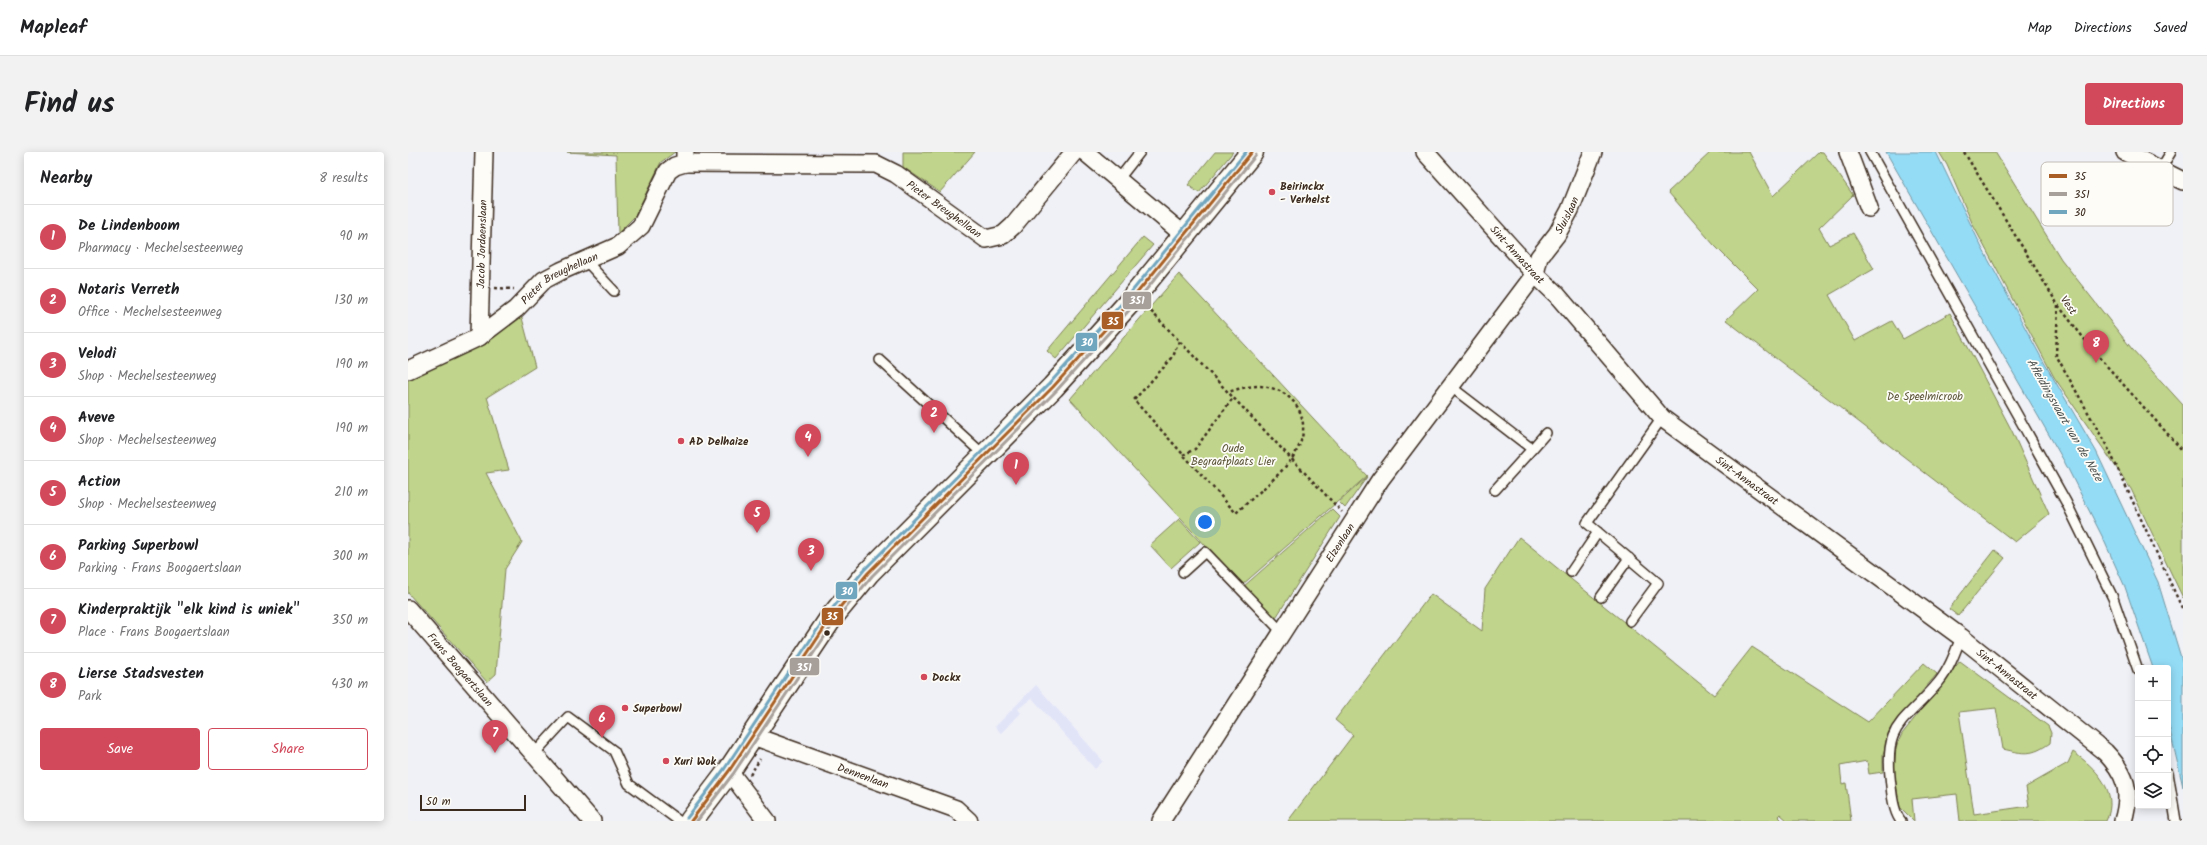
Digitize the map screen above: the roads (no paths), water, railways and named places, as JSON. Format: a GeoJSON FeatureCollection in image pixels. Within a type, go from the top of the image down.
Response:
{"type":"FeatureCollection","features":[{"type":"Feature","properties":{"kind":"street","name":"Jacob Jordaenslaan"},"geometry":{"type":"LineString","coordinates":[[479,337],[484,152]]}},
{"type":"Feature","properties":{"kind":"street","name":"Pieter Breughellaan"},"geometry":{"type":"LineString","coordinates":[[408,370],[479,337],[516,309],[544,280],[618,246],[641,226],[668,171],[685,158],[876,158],[986,239],[1003,235],[1013,226],[1074,152]]}},
{"type":"Feature","properties":{"kind":"street"},"geometry":{"type":"LineString","coordinates":[[1084,152],[1184,235]]}},
{"type":"Feature","properties":{"kind":"street"},"geometry":{"type":"LineString","coordinates":[[691,821],[729,771],[762,739],[831,618],[868,573],[1053,387],[1136,295],[1252,152]]}},
{"type":"Feature","properties":{"kind":"street","name":"Sint-Annastraat"},"geometry":{"type":"LineString","coordinates":[[1425,152],[1535,274],[1557,295],[1662,418],[1961,637],[2113,761],[2120,769],[2127,790],[2126,809],[2123,821]]}},
{"type":"Feature","properties":{"kind":"street","name":"Sluislaan"},"geometry":{"type":"LineString","coordinates":[[1535,274],[1539,257],[1557,234],[1570,210],[1593,152]]}},
{"type":"Feature","properties":{"kind":"street"},"geometry":{"type":"LineString","coordinates":[[1848,152],[1869,208]]}},
{"type":"Feature","properties":{"kind":"street"},"geometry":{"type":"LineString","coordinates":[[2125,152],[2144,162]]}},
{"type":"Feature","properties":{"kind":"street"},"geometry":{"type":"LineString","coordinates":[[2173,176],[2183,181]]}},
{"type":"Feature","properties":{"kind":"street","name":"Elzenlaan"},"geometry":{"type":"LineString","coordinates":[[1161,821],[1380,480],[1535,274]]}},
{"type":"Feature","properties":{"kind":"street","name":"Frans Boogaertslaan"},"geometry":{"type":"LineString","coordinates":[[408,609],[592,821]]}},
{"type":"Feature","properties":{"kind":"street","name":"Dennenlaan"},"geometry":{"type":"LineString","coordinates":[[762,739],[956,809],[969,821]]}},
{"type":"Feature","properties":{"kind":"street"},"geometry":{"type":"LineString","coordinates":[[729,771],[767,821]]}},
{"type":"Feature","properties":{"kind":"street"},"geometry":{"type":"LineString","coordinates":[[944,821],[956,809]]}},
{"type":"Feature","properties":{"kind":"lane"},"geometry":{"type":"LineString","coordinates":[[1118,180],[1140,152]]}},
{"type":"Feature","properties":{"kind":"lane"},"geometry":{"type":"LineString","coordinates":[[1870,152],[2073,515],[2113,598],[2136,665]]}},
{"type":"Feature","properties":{"kind":"lane"},"geometry":{"type":"LineString","coordinates":[[2165,162],[2171,152]]}},
{"type":"Feature","properties":{"kind":"lane"},"geometry":{"type":"LineString","coordinates":[[585,260],[614,291]]}},
{"type":"Feature","properties":{"kind":"lane"},"geometry":{"type":"LineString","coordinates":[[880,360],[985,456]]}},
{"type":"Feature","properties":{"kind":"lane"},"geometry":{"type":"LineString","coordinates":[[1450,386],[1532,449]]}},
{"type":"Feature","properties":{"kind":"lane"},"geometry":{"type":"LineString","coordinates":[[1630,621],[1658,583],[1586,523],[1662,418]]}},
{"type":"Feature","properties":{"kind":"lane"},"geometry":{"type":"LineString","coordinates":[[1495,490],[1546,433]]}},
{"type":"Feature","properties":{"kind":"lane"},"geometry":{"type":"LineString","coordinates":[[1571,572],[1598,532]]}},
{"type":"Feature","properties":{"kind":"lane"},"geometry":{"type":"LineString","coordinates":[[1183,572],[1205,552],[1282,632]]}},
{"type":"Feature","properties":{"kind":"lane"},"geometry":{"type":"LineString","coordinates":[[1601,597],[1629,558]]}},
{"type":"Feature","properties":{"kind":"lane"},"geometry":{"type":"LineString","coordinates":[[1901,821],[1897,814],[1889,769],[1889,749],[1892,736],[1902,720],[1938,683],[1948,670],[1961,637]]}},
{"type":"Feature","properties":{"kind":"lane"},"geometry":{"type":"LineString","coordinates":[[534,754],[568,717],[614,750],[629,784],[679,821]]}},
{"type":"Feature","properties":{"kind":"lane"},"geometry":{"type":"LineString","coordinates":[[2171,791],[2176,821]]}},
{"type":"Feature","properties":{"kind":"water","name":"Afleidingsvaart van de Nete"},"geometry":{"type":"Polygon","coordinates":[[[1886,152],[1936,152],[1982,248],[2042,359],[2096,451],[2158,582],[2183,664],[2183,787],[2171,735],[2171,665],[2152,665],[2125,587],[2102,536],[2064,461],[1886,152]]]}},
{"type":"Feature","properties":{"kind":"place","name":"Beirinckx - Verhelst"},"geometry":{"type":"Point","coordinates":[1272,192]}},
{"type":"Feature","properties":{"kind":"place","name":"Lierse Stadsvesten"},"geometry":{"type":"Point","coordinates":[2096,363]}},
{"type":"Feature","properties":{"kind":"place","name":"Notaris Verreth"},"geometry":{"type":"Point","coordinates":[934,433]}},
{"type":"Feature","properties":{"kind":"place","name":"AD Delhaize"},"geometry":{"type":"Point","coordinates":[681,441]}},
{"type":"Feature","properties":{"kind":"place","name":"Aveve"},"geometry":{"type":"Point","coordinates":[808,457]}},
{"type":"Feature","properties":{"kind":"place","name":"De Lindenboom"},"geometry":{"type":"Point","coordinates":[1016,485]}},
{"type":"Feature","properties":{"kind":"place","name":"Action"},"geometry":{"type":"Point","coordinates":[757,533]}},
{"type":"Feature","properties":{"kind":"place","name":"Velodi"},"geometry":{"type":"Point","coordinates":[811,571]}},
{"type":"Feature","properties":{"kind":"place","name":"Dockx"},"geometry":{"type":"Point","coordinates":[924,677]}},
{"type":"Feature","properties":{"kind":"place","name":"Superbowl"},"geometry":{"type":"Point","coordinates":[625,708]}},
{"type":"Feature","properties":{"kind":"place","name":"Parking Superbowl"},"geometry":{"type":"Point","coordinates":[602,738]}},
{"type":"Feature","properties":{"kind":"place","name":"Kinderpraktijk \"elk kind is uniek\""},"geometry":{"type":"Point","coordinates":[495,753]}},
{"type":"Feature","properties":{"kind":"place","name":"Xuri Wok"},"geometry":{"type":"Point","coordinates":[666,761]}},
{"type":"Feature","properties":{"kind":"park label","name":"De Speelmicroob"},"geometry":{"type":"Point","coordinates":[1925,396]}},
{"type":"Feature","properties":{"kind":"park label","name":"Oude Begraafplaats Lier"},"geometry":{"type":"Point","coordinates":[1233,454]}}]}
